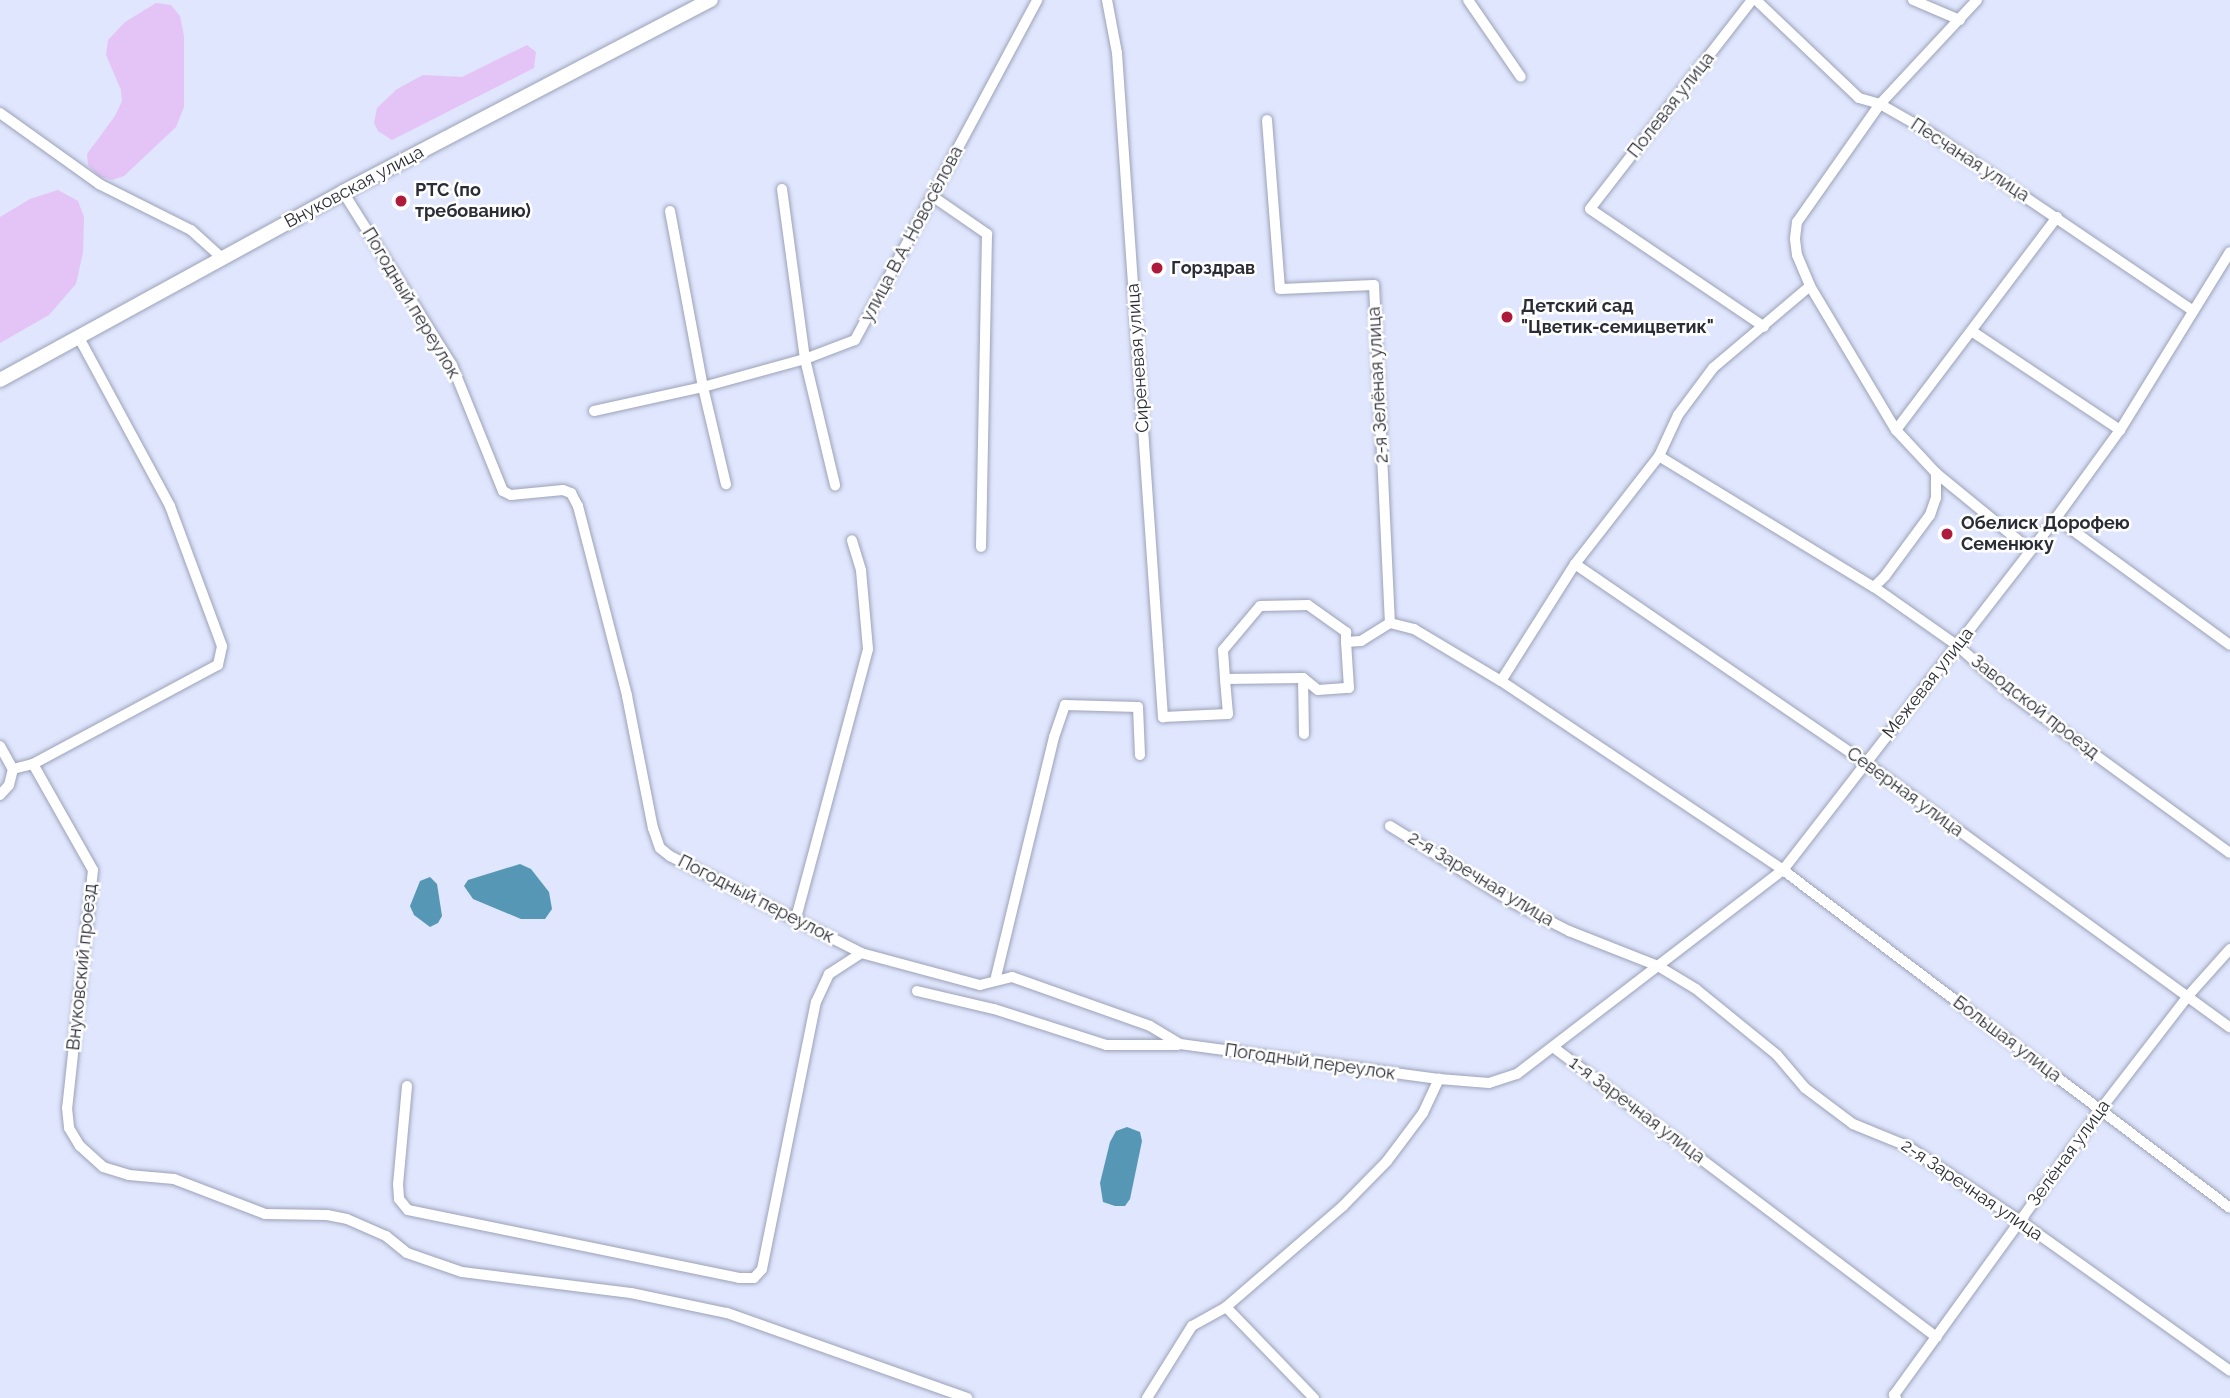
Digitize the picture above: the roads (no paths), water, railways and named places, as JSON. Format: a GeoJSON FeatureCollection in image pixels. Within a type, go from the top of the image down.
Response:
{"type":"FeatureCollection","features":[{"type":"Feature","properties":{"kind":"main road","name":"Внуковская улица"},"geometry":{"type":"LineString","coordinates":[[0,380],[343,192],[711,0]]}},
{"type":"Feature","properties":{"kind":"street","name":"улица В.А. Новосёлова"},"geometry":{"type":"LineString","coordinates":[[594,411],[703,387],[805,359],[855,340],[1037,0]]}},
{"type":"Feature","properties":{"kind":"street","name":"Сиреневая улица"},"geometry":{"type":"LineString","coordinates":[[1108,0],[1118,67],[1163,717],[1228,714],[1225,679]]}},
{"type":"Feature","properties":{"kind":"street"},"geometry":{"type":"LineString","coordinates":[[1468,0],[1521,77]]}},
{"type":"Feature","properties":{"kind":"street","name":"Песчаная улица"},"geometry":{"type":"LineString","coordinates":[[1754,0],[1859,98],[1880,104],[1929,132],[2193,311]]}},
{"type":"Feature","properties":{"kind":"street","name":"Полевая улица"},"geometry":{"type":"LineString","coordinates":[[1754,0],[1590,209],[1764,327]]}},
{"type":"Feature","properties":{"kind":"street"},"geometry":{"type":"LineString","coordinates":[[1913,0],[1960,20]]}},
{"type":"Feature","properties":{"kind":"street"},"geometry":{"type":"LineString","coordinates":[[1977,0],[1880,104],[1797,222],[1797,255],[1810,286],[1896,430],[1936,473],[2030,550]]}},
{"type":"Feature","properties":{"kind":"street"},"geometry":{"type":"LineString","coordinates":[[0,113],[99,184],[191,230],[222,258]]}},
{"type":"Feature","properties":{"kind":"street","name":"2-я Зелёная улица"},"geometry":{"type":"LineString","coordinates":[[1267,120],[1280,289],[1374,285],[1390,623]]}},
{"type":"Feature","properties":{"kind":"street"},"geometry":{"type":"LineString","coordinates":[[782,189],[805,359],[835,485]]}},
{"type":"Feature","properties":{"kind":"street","name":"Погодный переулок"},"geometry":{"type":"LineString","coordinates":[[343,192],[452,365],[503,491],[511,495],[563,490],[571,493],[578,506],[627,696],[653,828],[660,848],[670,856],[861,953],[979,985],[1012,977],[1150,1026],[1180,1044],[1439,1080]]}},
{"type":"Feature","properties":{"kind":"street"},"geometry":{"type":"LineString","coordinates":[[932,197],[987,234],[981,547]]}},
{"type":"Feature","properties":{"kind":"street"},"geometry":{"type":"LineString","coordinates":[[670,211],[703,387],[726,484]]}},
{"type":"Feature","properties":{"kind":"street"},"geometry":{"type":"LineString","coordinates":[[1896,430],[2057,218]]}},
{"type":"Feature","properties":{"kind":"street","name":"Межевая улица"},"geometry":{"type":"LineString","coordinates":[[1553,1047],[1783,870],[1958,646],[2120,430],[2230,252]]}},
{"type":"Feature","properties":{"kind":"street"},"geometry":{"type":"LineString","coordinates":[[1501,681],[1575,564],[1659,456],[1678,415],[1713,368],[1751,333],[1764,327],[1810,286]]}},
{"type":"Feature","properties":{"kind":"street"},"geometry":{"type":"LineString","coordinates":[[1973,332],[2120,430]]}},
{"type":"Feature","properties":{"kind":"street"},"geometry":{"type":"LineString","coordinates":[[13,769],[33,764],[218,665],[222,646],[170,506],[78,336]]}},
{"type":"Feature","properties":{"kind":"street","name":"Заводской проезд"},"geometry":{"type":"LineString","coordinates":[[1659,456],[1874,587],[1958,646],[2009,692],[2230,853]]}},
{"type":"Feature","properties":{"kind":"street"},"geometry":{"type":"LineString","coordinates":[[1874,587],[1930,514],[1936,498],[1936,473]]}},
{"type":"Feature","properties":{"kind":"street"},"geometry":{"type":"LineString","coordinates":[[2056,518],[2230,644]]}},
{"type":"Feature","properties":{"kind":"street"},"geometry":{"type":"LineString","coordinates":[[796,918],[868,649],[861,570],[852,540]]}},
{"type":"Feature","properties":{"kind":"street","name":"Северная улица"},"geometry":{"type":"LineString","coordinates":[[1575,564],[1866,762],[2230,1027]]}},
{"type":"Feature","properties":{"kind":"street"},"geometry":{"type":"LineString","coordinates":[[1308,605],[1346,632],[1346,642],[1349,688],[1318,690],[1303,678],[1225,679],[1223,650],[1260,606],[1308,605]]}},
{"type":"Feature","properties":{"kind":"street"},"geometry":{"type":"LineString","coordinates":[[1346,642],[1362,640],[1390,623],[1414,629],[1501,681],[1783,870]]}},
{"type":"Feature","properties":{"kind":"street"},"geometry":{"type":"LineString","coordinates":[[1303,678],[1304,734]]}},
{"type":"Feature","properties":{"kind":"street"},"geometry":{"type":"LineString","coordinates":[[995,981],[1054,737],[1065,705],[1138,707],[1140,755]]}},
{"type":"Feature","properties":{"kind":"street"},"geometry":{"type":"LineString","coordinates":[[0,746],[13,769],[9,785],[0,795]]}},
{"type":"Feature","properties":{"kind":"street","name":"Внуковский проезд"},"geometry":{"type":"LineString","coordinates":[[33,764],[93,870],[67,1108],[69,1128],[80,1146],[103,1167],[129,1175],[174,1179],[265,1214],[327,1214],[364,1224],[386,1236],[407,1253],[462,1272],[631,1293],[709,1309],[967,1398]]}},
{"type":"Feature","properties":{"kind":"street","name":"2-я Заречная улица"},"geometry":{"type":"LineString","coordinates":[[1391,826],[1514,903],[1569,931],[1658,966],[1696,989],[1777,1055],[1805,1088],[1853,1124],[1907,1146],[2020,1221],[2230,1371]]}},
{"type":"Feature","properties":{"kind":"street","name":"Большая улица"},"geometry":{"type":"LineString","coordinates":[[1783,870],[2230,1208]]}},
{"type":"Feature","properties":{"kind":"street","name":"Зелёная улица"},"geometry":{"type":"LineString","coordinates":[[1896,1398],[1894,1395],[2100,1110],[2189,996],[2230,949]]}},
{"type":"Feature","properties":{"kind":"street"},"geometry":{"type":"LineString","coordinates":[[407,1086],[398,1184],[400,1199],[408,1210],[725,1275],[754,1278],[762,1269],[816,1002],[829,974],[861,953]]}},
{"type":"Feature","properties":{"kind":"street"},"geometry":{"type":"LineString","coordinates":[[917,991],[994,1009],[1106,1045],[1180,1044]]}},
{"type":"Feature","properties":{"kind":"street","name":"1-я Заречная улица"},"geometry":{"type":"LineString","coordinates":[[1439,1080],[1489,1083],[1506,1080],[1553,1047],[1937,1337]]}},
{"type":"Feature","properties":{"kind":"street"},"geometry":{"type":"LineString","coordinates":[[1147,1398],[1192,1326],[1226,1307],[1343,1206],[1387,1161],[1423,1113],[1439,1080]]}},
{"type":"Feature","properties":{"kind":"street"},"geometry":{"type":"LineString","coordinates":[[1226,1307],[1314,1398]]}},
{"type":"Feature","properties":{"kind":"water"},"geometry":{"type":"Polygon","coordinates":[[[520,864],[531,869],[549,892],[552,909],[545,919],[521,919],[473,899],[464,886],[468,880],[520,864]]]}},
{"type":"Feature","properties":{"kind":"water"},"geometry":{"type":"Polygon","coordinates":[[[430,877],[437,884],[442,916],[438,923],[430,927],[414,915],[410,906],[420,881],[430,877]]]}},
{"type":"Feature","properties":{"kind":"water"},"geometry":{"type":"Polygon","coordinates":[[[1127,1127],[1140,1132],[1142,1141],[1130,1199],[1125,1206],[1115,1206],[1103,1202],[1100,1183],[1110,1142],[1116,1131],[1127,1127]]]}},
{"type":"Feature","properties":{"kind":"place","name":"РТС (по требованию)"},"geometry":{"type":"Point","coordinates":[401,201]}},
{"type":"Feature","properties":{"kind":"place","name":"Горздрав"},"geometry":{"type":"Point","coordinates":[1157,268]}},
{"type":"Feature","properties":{"kind":"place","name":"Детский сад \"Цветик-семицветик\""},"geometry":{"type":"Point","coordinates":[1507,317]}},
{"type":"Feature","properties":{"kind":"place","name":"Обелиск Дорофею Семенюку"},"geometry":{"type":"Point","coordinates":[1947,534]}}]}
